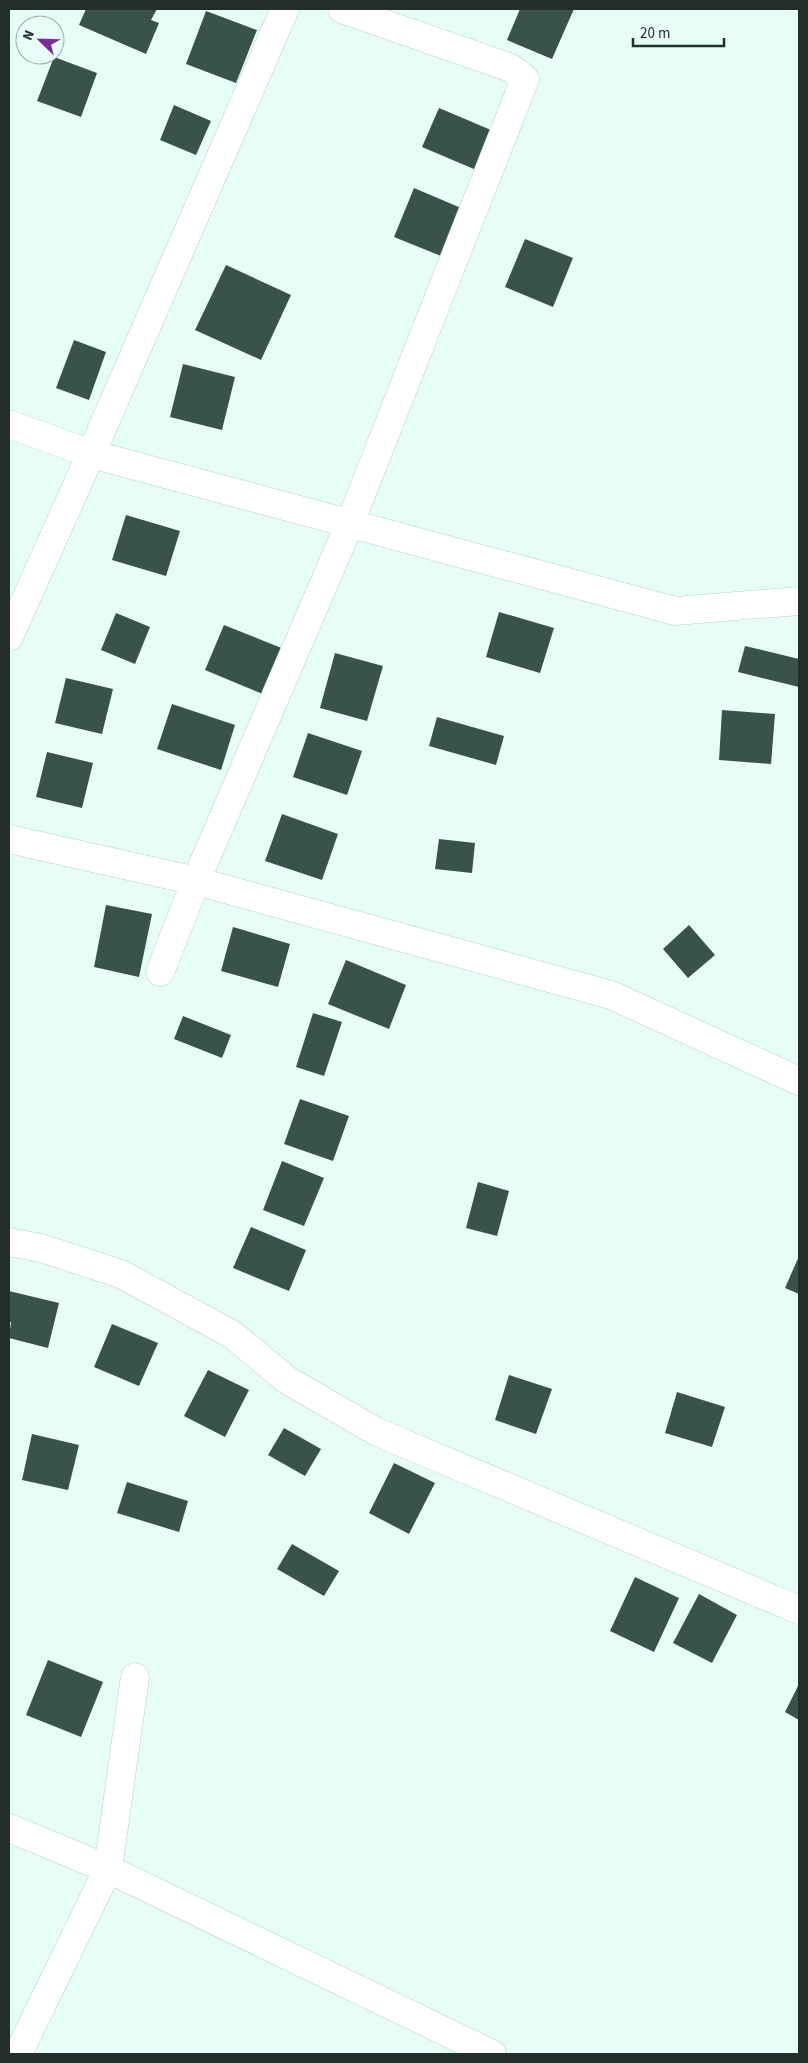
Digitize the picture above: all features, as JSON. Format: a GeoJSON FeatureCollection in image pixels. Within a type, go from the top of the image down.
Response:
{"type":"FeatureCollection","features":[{"type":"Feature","properties":{"kind":"street"},"geometry":{"type":"LineString","coordinates":[[9,637],[285,9]]}},
{"type":"Feature","properties":{"kind":"street"},"geometry":{"type":"LineString","coordinates":[[160,972],[196,881],[350,523],[525,79],[512,68],[342,9]]}},
{"type":"Feature","properties":{"kind":"street"},"geometry":{"type":"LineString","coordinates":[[9,424],[91,454],[675,611],[799,601]]}},
{"type":"Feature","properties":{"kind":"street"},"geometry":{"type":"LineString","coordinates":[[9,839],[196,881],[611,995],[799,1081]]}},
{"type":"Feature","properties":{"kind":"street"},"geometry":{"type":"LineString","coordinates":[[9,1242],[41,1248],[121,1274],[233,1335],[287,1380],[377,1432],[799,1610]]}},
{"type":"Feature","properties":{"kind":"street"},"geometry":{"type":"LineString","coordinates":[[18,2054],[108,1869],[135,1676]]}},
{"type":"Feature","properties":{"kind":"street"},"geometry":{"type":"LineString","coordinates":[[9,1828],[108,1869],[492,2054]]}},
{"type":"Feature","properties":{"kind":"building"},"geometry":{"type":"Polygon","coordinates":[[[86,9],[157,9],[151,20],[159,23],[146,54],[79,25],[86,9]]]}},
{"type":"Feature","properties":{"kind":"building"},"geometry":{"type":"Polygon","coordinates":[[[520,9],[574,9],[552,59],[507,40],[520,9]]]}},
{"type":"Feature","properties":{"kind":"building"},"geometry":{"type":"Polygon","coordinates":[[[206,11],[257,30],[236,83],[186,64],[206,11]]]}},
{"type":"Feature","properties":{"kind":"building"},"geometry":{"type":"Polygon","coordinates":[[[65,61],[97,73],[81,117],[37,101],[51,65],[65,65],[65,61]]]}},
{"type":"Feature","properties":{"kind":"building"},"geometry":{"type":"Polygon","coordinates":[[[174,105],[211,121],[196,155],[160,140],[174,105]]]}},
{"type":"Feature","properties":{"kind":"building"},"geometry":{"type":"Polygon","coordinates":[[[439,108],[498,133],[481,172],[422,147],[439,108]]]}},
{"type":"Feature","properties":{"kind":"building"},"geometry":{"type":"Polygon","coordinates":[[[414,188],[461,208],[441,256],[394,237],[414,188]]]}},
{"type":"Feature","properties":{"kind":"building"},"geometry":{"type":"Polygon","coordinates":[[[525,239],[573,258],[553,307],[505,287],[525,239]]]}},
{"type":"Feature","properties":{"kind":"building"},"geometry":{"type":"Polygon","coordinates":[[[226,265],[291,295],[261,360],[195,330],[226,265]]]}},
{"type":"Feature","properties":{"kind":"building"},"geometry":{"type":"Polygon","coordinates":[[[74,340],[106,352],[89,400],[56,388],[74,340]]]}},
{"type":"Feature","properties":{"kind":"building"},"geometry":{"type":"Polygon","coordinates":[[[183,364],[235,377],[222,430],[170,417],[183,364]]]}},
{"type":"Feature","properties":{"kind":"building"},"geometry":{"type":"Polygon","coordinates":[[[126,515],[180,531],[166,576],[112,560],[126,515]]]}},
{"type":"Feature","properties":{"kind":"building"},"geometry":{"type":"Polygon","coordinates":[[[499,612],[554,628],[540,673],[486,657],[499,612]]]}},
{"type":"Feature","properties":{"kind":"building"},"geometry":{"type":"Polygon","coordinates":[[[116,613],[150,627],[135,664],[101,650],[116,613]]]}},
{"type":"Feature","properties":{"kind":"building"},"geometry":{"type":"Polygon","coordinates":[[[224,625],[284,649],[265,695],[205,670],[224,625]]]}},
{"type":"Feature","properties":{"kind":"building"},"geometry":{"type":"Polygon","coordinates":[[[745,646],[799,659],[799,687],[738,672],[745,646]]]}},
{"type":"Feature","properties":{"kind":"building"},"geometry":{"type":"Polygon","coordinates":[[[335,653],[383,666],[367,721],[320,708],[335,653]]]}},
{"type":"Feature","properties":{"kind":"building"},"geometry":{"type":"Polygon","coordinates":[[[66,678],[113,689],[102,734],[55,723],[66,678]]]}},
{"type":"Feature","properties":{"kind":"building"},"geometry":{"type":"Polygon","coordinates":[[[172,704],[235,725],[221,770],[157,749],[172,704]]]}},
{"type":"Feature","properties":{"kind":"building"},"geometry":{"type":"Polygon","coordinates":[[[722,710],[775,714],[771,764],[719,760],[722,710]]]}},
{"type":"Feature","properties":{"kind":"building"},"geometry":{"type":"Polygon","coordinates":[[[437,717],[504,736],[496,765],[429,746],[437,717]]]}},
{"type":"Feature","properties":{"kind":"building"},"geometry":{"type":"Polygon","coordinates":[[[308,733],[362,751],[347,795],[293,777],[308,733]]]}},
{"type":"Feature","properties":{"kind":"building"},"geometry":{"type":"Polygon","coordinates":[[[47,752],[93,763],[82,808],[36,797],[47,752]]]}},
{"type":"Feature","properties":{"kind":"building"},"geometry":{"type":"Polygon","coordinates":[[[282,814],[338,834],[322,880],[265,861],[282,814]]]}},
{"type":"Feature","properties":{"kind":"building"},"geometry":{"type":"Polygon","coordinates":[[[439,839],[475,843],[472,873],[435,869],[439,839]]]}},
{"type":"Feature","properties":{"kind":"building"},"geometry":{"type":"Polygon","coordinates":[[[106,905],[152,914],[139,977],[94,967],[106,905]]]}},
{"type":"Feature","properties":{"kind":"building"},"geometry":{"type":"Polygon","coordinates":[[[689,925],[715,955],[688,978],[663,949],[689,925]]]}},
{"type":"Feature","properties":{"kind":"building"},"geometry":{"type":"Polygon","coordinates":[[[233,927],[290,944],[278,987],[221,971],[233,927]]]}},
{"type":"Feature","properties":{"kind":"building"},"geometry":{"type":"Polygon","coordinates":[[[346,960],[406,985],[389,1029],[328,1004],[346,960]]]}},
{"type":"Feature","properties":{"kind":"building"},"geometry":{"type":"Polygon","coordinates":[[[313,1013],[342,1022],[324,1076],[296,1067],[313,1013]]]}},
{"type":"Feature","properties":{"kind":"building"},"geometry":{"type":"Polygon","coordinates":[[[183,1016],[231,1035],[222,1058],[174,1039],[183,1016]]]}},
{"type":"Feature","properties":{"kind":"building"},"geometry":{"type":"Polygon","coordinates":[[[300,1099],[349,1116],[333,1161],[284,1144],[300,1099]]]}},
{"type":"Feature","properties":{"kind":"building"},"geometry":{"type":"Polygon","coordinates":[[[282,1161],[324,1178],[304,1226],[263,1210],[282,1161]]]}},
{"type":"Feature","properties":{"kind":"building"},"geometry":{"type":"Polygon","coordinates":[[[478,1182],[509,1191],[497,1236],[466,1228],[478,1182]]]}},
{"type":"Feature","properties":{"kind":"building"},"geometry":{"type":"Polygon","coordinates":[[[251,1227],[306,1250],[289,1291],[233,1268],[251,1227]]]}},
{"type":"Feature","properties":{"kind":"building"},"geometry":{"type":"Polygon","coordinates":[[[799,1256],[799,1294],[785,1288],[799,1256]]]}},
{"type":"Feature","properties":{"kind":"building"},"geometry":{"type":"Polygon","coordinates":[[[9,1291],[59,1303],[48,1348],[9,1338],[11,1322],[9,1322],[9,1291]]]}},
{"type":"Feature","properties":{"kind":"building"},"geometry":{"type":"Polygon","coordinates":[[[112,1324],[158,1343],[139,1386],[94,1367],[112,1324]]]}},
{"type":"Feature","properties":{"kind":"building"},"geometry":{"type":"Polygon","coordinates":[[[208,1370],[249,1390],[225,1437],[184,1416],[208,1370]]]}},
{"type":"Feature","properties":{"kind":"building"},"geometry":{"type":"Polygon","coordinates":[[[509,1375],[552,1389],[536,1434],[495,1420],[509,1375]]]}},
{"type":"Feature","properties":{"kind":"building"},"geometry":{"type":"Polygon","coordinates":[[[677,1392],[725,1407],[712,1447],[665,1433],[677,1392]]]}},
{"type":"Feature","properties":{"kind":"building"},"geometry":{"type":"Polygon","coordinates":[[[284,1428],[321,1449],[305,1476],[268,1455],[284,1428]]]}},
{"type":"Feature","properties":{"kind":"building"},"geometry":{"type":"Polygon","coordinates":[[[32,1434],[79,1445],[68,1490],[22,1480],[32,1434]]]}},
{"type":"Feature","properties":{"kind":"building"},"geometry":{"type":"Polygon","coordinates":[[[394,1463],[435,1483],[409,1534],[369,1513],[394,1463]]]}},
{"type":"Feature","properties":{"kind":"building"},"geometry":{"type":"Polygon","coordinates":[[[127,1482],[188,1501],[179,1532],[117,1513],[127,1482]]]}},
{"type":"Feature","properties":{"kind":"building"},"geometry":{"type":"Polygon","coordinates":[[[292,1544],[339,1571],[324,1596],[277,1569],[292,1544]]]}},
{"type":"Feature","properties":{"kind":"building"},"geometry":{"type":"Polygon","coordinates":[[[635,1577],[679,1598],[654,1652],[610,1631],[635,1577]]]}},
{"type":"Feature","properties":{"kind":"building"},"geometry":{"type":"Polygon","coordinates":[[[699,1594],[737,1615],[712,1663],[673,1643],[699,1594]]]}},
{"type":"Feature","properties":{"kind":"building"},"geometry":{"type":"Polygon","coordinates":[[[48,1660],[103,1682],[81,1737],[26,1715],[48,1660]]]}},
{"type":"Feature","properties":{"kind":"building"},"geometry":{"type":"Polygon","coordinates":[[[799,1684],[799,1720],[785,1712],[799,1684]]]}}]}
